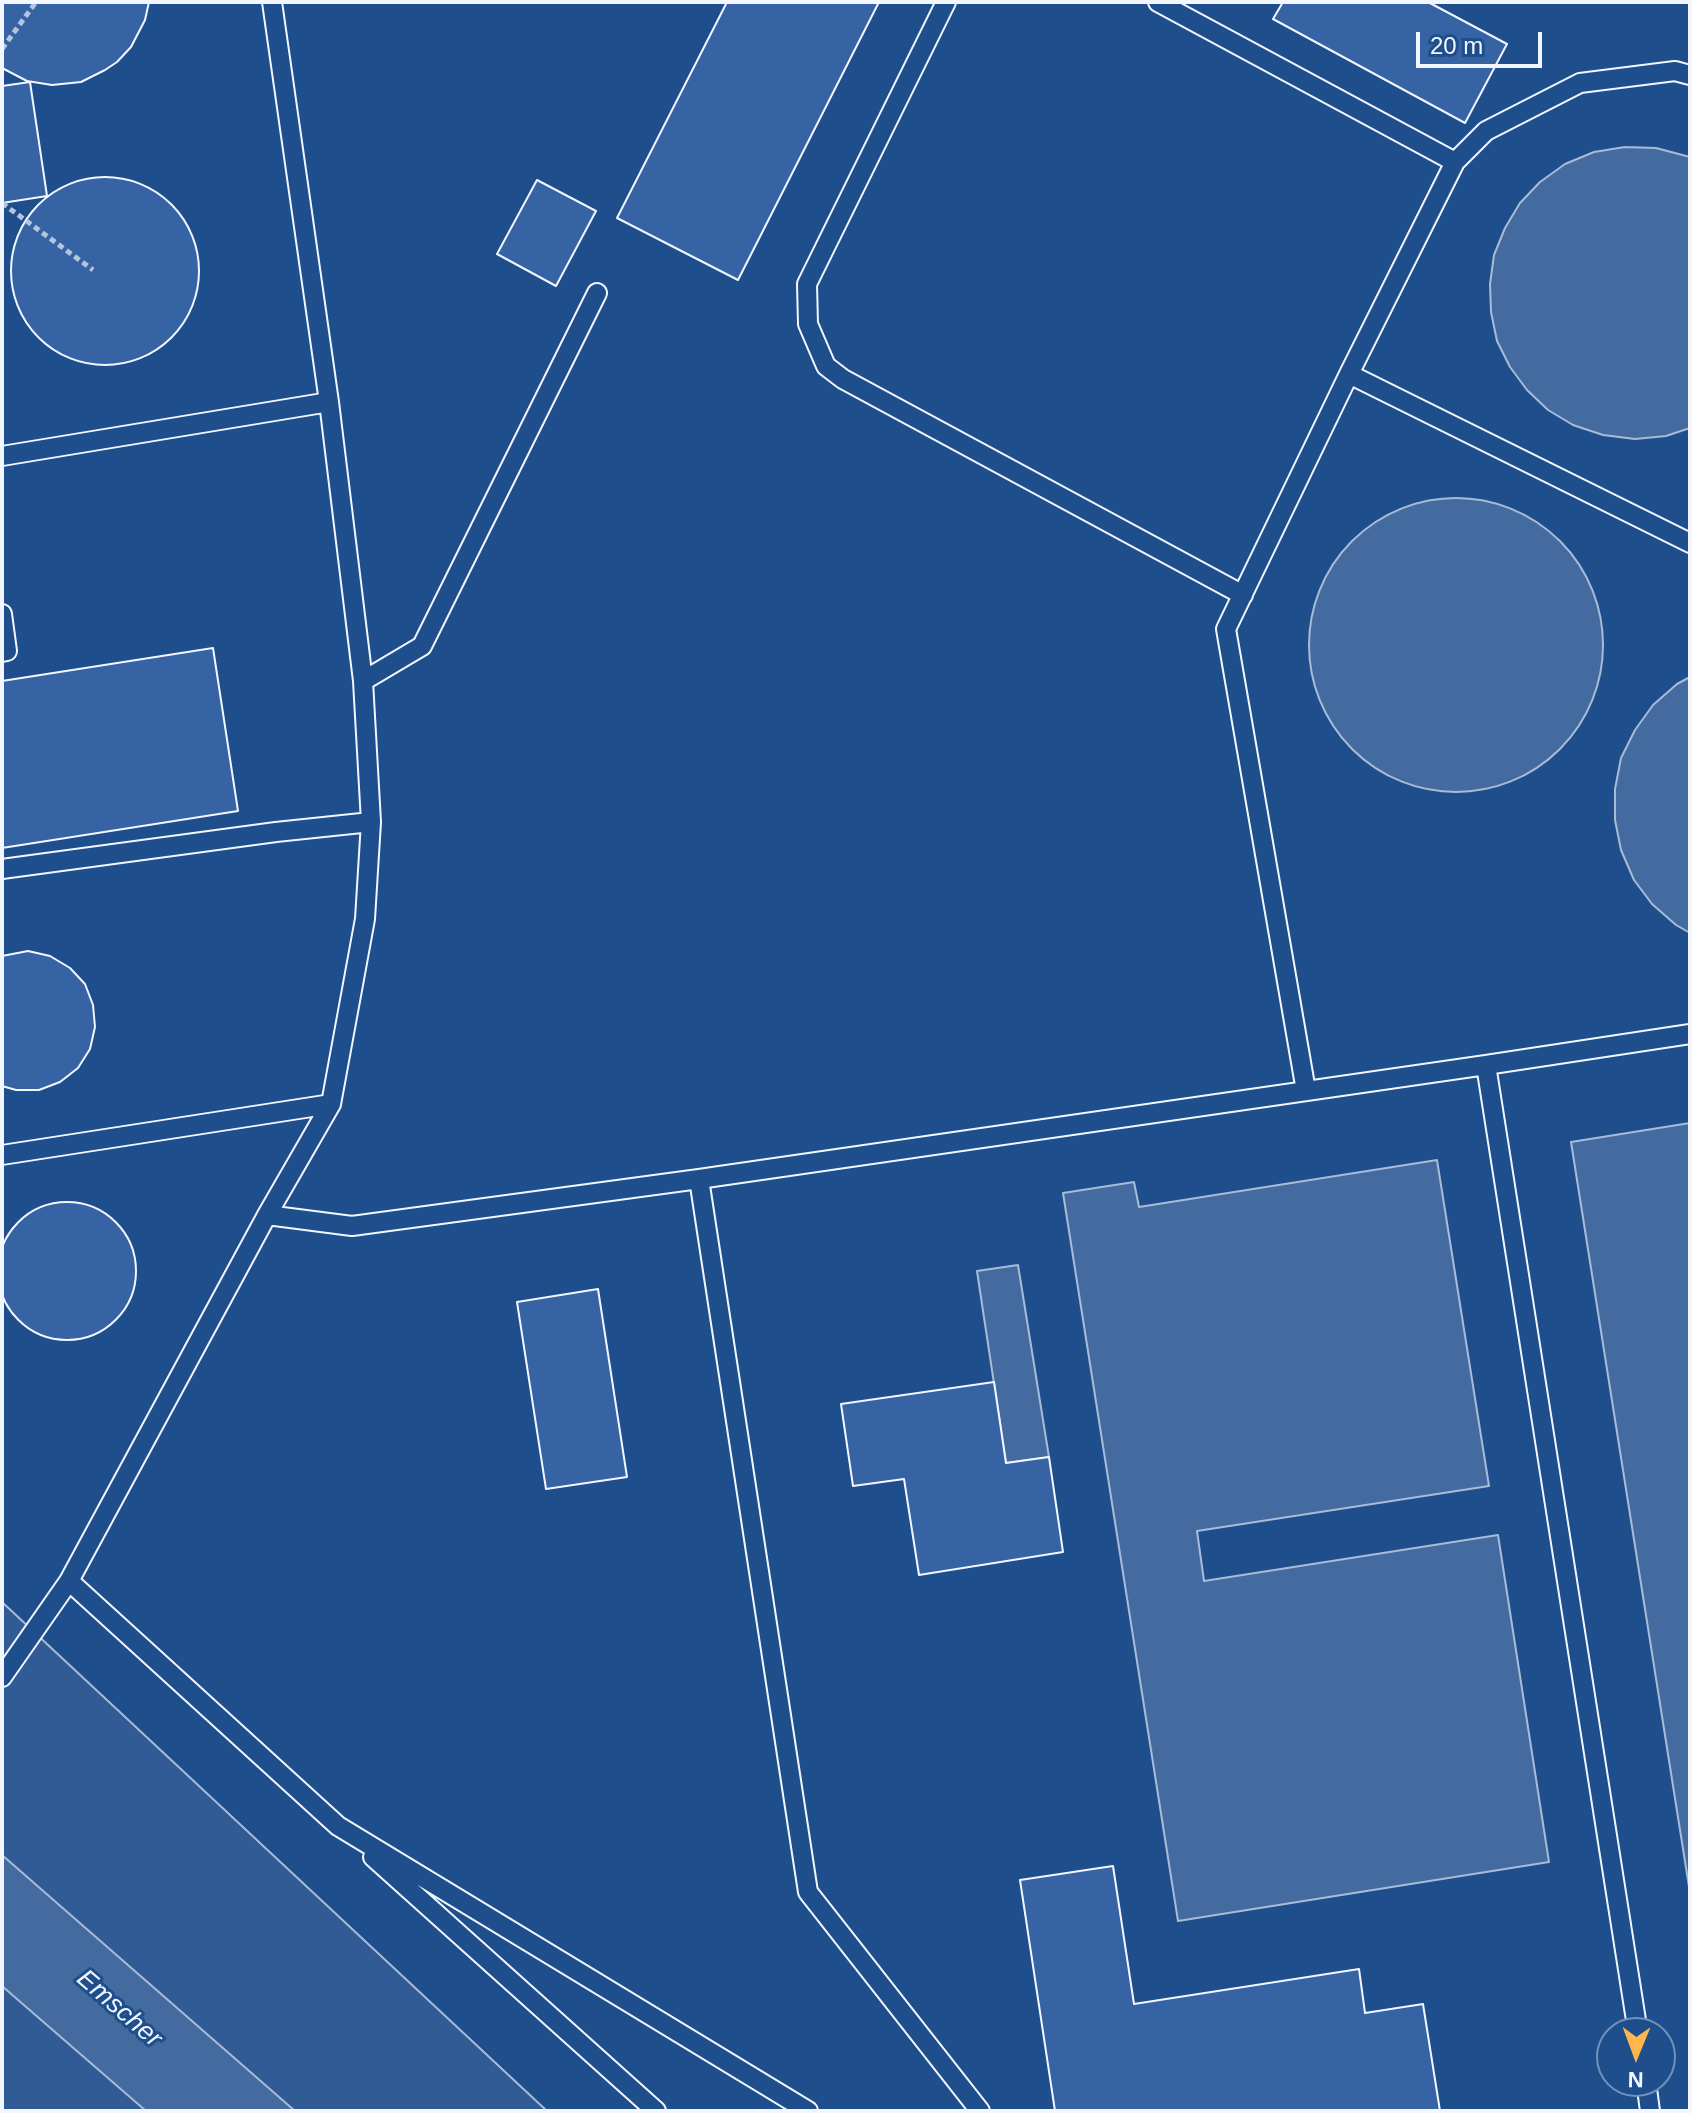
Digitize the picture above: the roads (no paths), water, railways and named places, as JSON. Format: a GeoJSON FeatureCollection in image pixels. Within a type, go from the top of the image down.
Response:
{"type":"FeatureCollection","features":[{"type":"Feature","properties":{"kind":"lane"},"geometry":{"type":"LineString","coordinates":[[4,1675],[69,1581],[267,1215],[331,1104],[365,919],[371,822],[363,681],[329,402],[272,2]]}},
{"type":"Feature","properties":{"kind":"lane"},"geometry":{"type":"LineString","coordinates":[[946,2],[807,284],[808,324],[826,366],[843,379],[1243,595]]}},
{"type":"Feature","properties":{"kind":"lane"},"geometry":{"type":"LineString","coordinates":[[1158,2],[1455,162]]}},
{"type":"Feature","properties":{"kind":"lane"},"geometry":{"type":"LineString","coordinates":[[1306,1091],[1226,629],[1455,162],[1486,131],[1580,83],[1675,71],[1690,75]]}},
{"type":"Feature","properties":{"kind":"lane"},"geometry":{"type":"LineString","coordinates":[[363,681],[422,646],[597,293]]}},
{"type":"Feature","properties":{"kind":"lane"},"geometry":{"type":"LineString","coordinates":[[1349,374],[1690,543]]}},
{"type":"Feature","properties":{"kind":"lane"},"geometry":{"type":"LineString","coordinates":[[2,456],[329,402]]}},
{"type":"Feature","properties":{"kind":"lane"},"geometry":{"type":"LineString","coordinates":[[2,614],[7,651],[2,652]]}},
{"type":"Feature","properties":{"kind":"lane"},"geometry":{"type":"LineString","coordinates":[[2,869],[371,822]]}},
{"type":"Feature","properties":{"kind":"lane"},"geometry":{"type":"LineString","coordinates":[[267,1215],[352,1226],[699,1179],[1690,1034]]}},
{"type":"Feature","properties":{"kind":"lane"},"geometry":{"type":"LineString","coordinates":[[1486,1065],[1635,2017]]}},
{"type":"Feature","properties":{"kind":"lane"},"geometry":{"type":"LineString","coordinates":[[2,1155],[331,1104]]}},
{"type":"Feature","properties":{"kind":"lane"},"geometry":{"type":"LineString","coordinates":[[699,1179],[808,1892],[980,2111]]}},
{"type":"Feature","properties":{"kind":"lane"},"geometry":{"type":"LineString","coordinates":[[69,1581],[656,2111]]}},
{"type":"Feature","properties":{"kind":"lane"},"geometry":{"type":"LineString","coordinates":[[338,1826],[808,2111]]}},
{"type":"Feature","properties":{"kind":"water"},"geometry":{"type":"Polygon","coordinates":[[[1625,147],[1656,148],[1690,157],[1690,428],[1666,436],[1635,439],[1603,435],[1573,425],[1548,410],[1527,390],[1510,367],[1497,341],[1491,312],[1490,284],[1494,255],[1505,228],[1520,203],[1540,182],[1565,164],[1594,152],[1625,147]]]}},
{"type":"Feature","properties":{"kind":"water"},"geometry":{"type":"Polygon","coordinates":[[[1456,498],[1485,501],[1512,509],[1538,523],[1560,541],[1578,563],[1592,589],[1600,616],[1603,645],[1600,674],[1592,701],[1578,727],[1560,749],[1538,767],[1512,781],[1485,789],[1456,792],[1427,789],[1400,781],[1374,767],[1352,749],[1334,727],[1320,701],[1312,674],[1309,645],[1312,616],[1320,589],[1334,563],[1352,541],[1374,523],[1400,509],[1427,501],[1456,498]]]}},
{"type":"Feature","properties":{"kind":"water"},"geometry":{"type":"Polygon","coordinates":[[[1690,677],[1690,933],[1652,904],[1634,880],[1621,850],[1615,820],[1615,789],[1621,758],[1635,730],[1653,705],[1690,677]]]}},
{"type":"Feature","properties":{"kind":"water"},"geometry":{"type":"Polygon","coordinates":[[[1690,1123],[1690,1893],[1571,1142],[1690,1123]]]}},
{"type":"Feature","properties":{"kind":"water"},"geometry":{"type":"Polygon","coordinates":[[[1437,1160],[1489,1486],[1197,1531],[1204,1581],[1498,1535],[1549,1862],[1178,1921],[1063,1193],[1134,1182],[1139,1207],[1437,1160]]]}},
{"type":"Feature","properties":{"kind":"water"},"geometry":{"type":"Polygon","coordinates":[[[1018,1265],[1049,1457],[1006,1463],[977,1271],[1018,1265]]]}},
{"type":"Feature","properties":{"kind":"water","name":"Emscher"},"geometry":{"type":"Polygon","coordinates":[[[2,1855],[295,2111],[146,2111],[2,1986],[2,1855]]]}}]}
